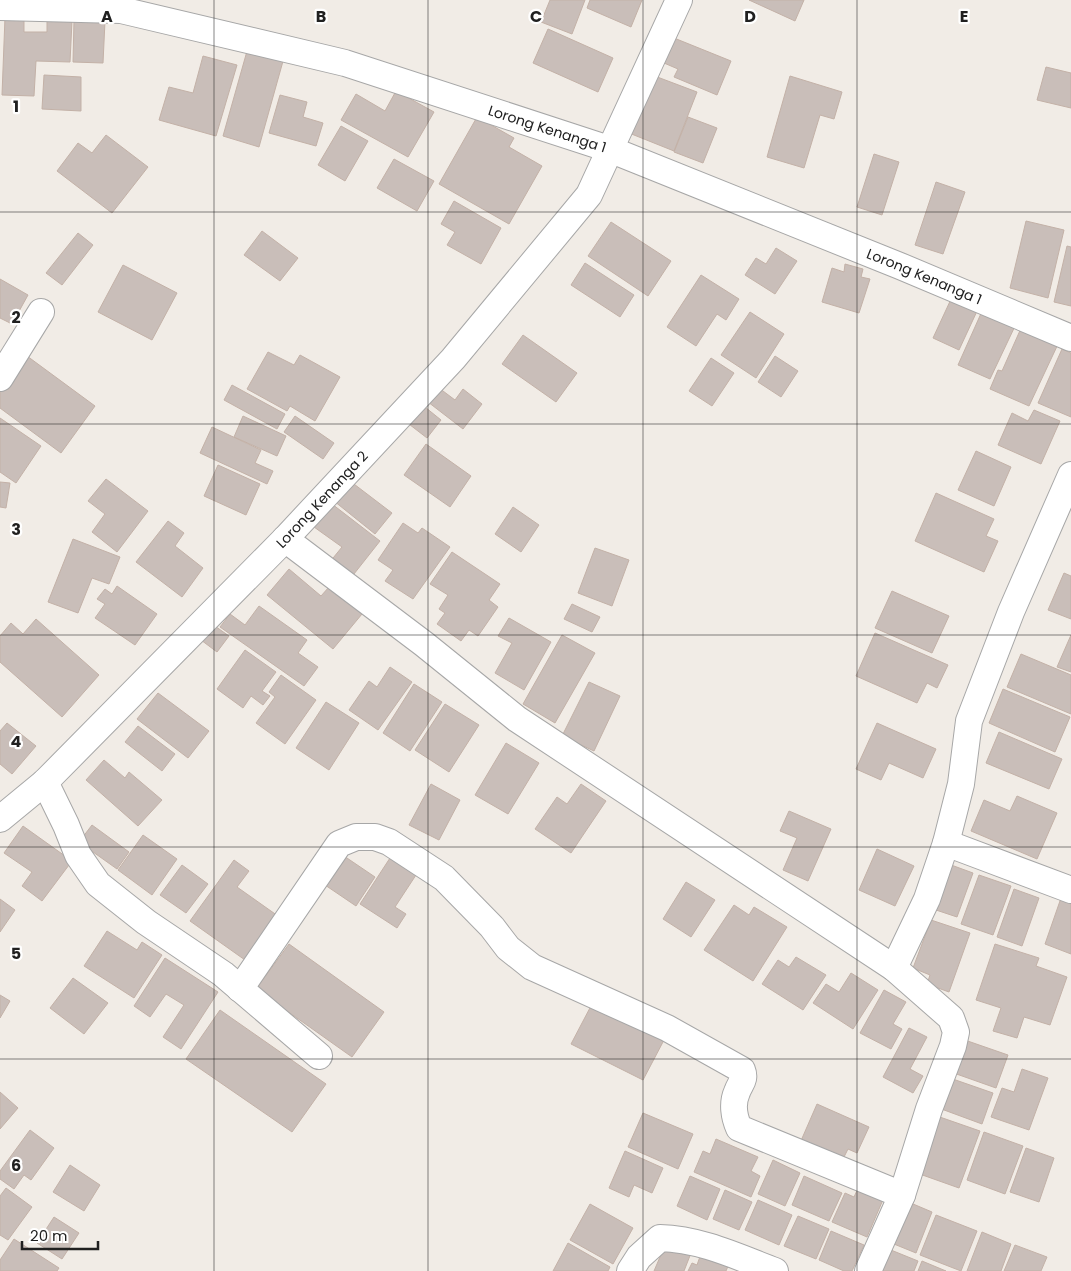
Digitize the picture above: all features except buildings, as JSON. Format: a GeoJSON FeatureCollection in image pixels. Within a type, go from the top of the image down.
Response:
{"type":"FeatureCollection","features":[{"type":"Feature","properties":{"kind":"street","name":"Lorong Kenanga 2"},"geometry":{"type":"LineString","coordinates":[[4,810],[44,782],[285,539],[453,359],[589,194],[679,0]]}},
{"type":"Feature","properties":{"kind":"street","name":"Lorong Kenanga 1"},"geometry":{"type":"LineString","coordinates":[[0,7],[123,5],[345,63],[609,150],[900,266],[1071,338]]}},
{"type":"Feature","properties":{"kind":"street"},"geometry":{"type":"LineString","coordinates":[[0,378],[41,312]]}},
{"type":"Feature","properties":{"kind":"street"},"geometry":{"type":"LineString","coordinates":[[894,968],[927,899],[946,843],[962,784],[969,721],[1011,612],[1071,475]]}},
{"type":"Feature","properties":{"kind":"street"},"geometry":{"type":"LineString","coordinates":[[285,539],[424,644],[517,719],[894,968],[951,1018],[956,1032],[954,1046],[929,1110],[902,1194],[868,1271]]}},
{"type":"Feature","properties":{"kind":"street"},"geometry":{"type":"LineString","coordinates":[[44,782],[66,825],[78,855],[98,884],[146,922],[222,974],[319,1056]]}},
{"type":"Feature","properties":{"kind":"street"},"geometry":{"type":"LineString","coordinates":[[240,990],[340,844],[356,837],[375,837],[390,842],[444,878],[492,927],[508,948],[532,967],[667,1028],[742,1070],[744,1080],[736,1094],[734,1107],[735,1119],[739,1128],[902,1194]]}},
{"type":"Feature","properties":{"kind":"street"},"geometry":{"type":"LineString","coordinates":[[946,843],[1071,890]]}},
{"type":"Feature","properties":{"kind":"street"},"geometry":{"type":"LineString","coordinates":[[630,1271],[639,1257],[660,1238],[677,1238],[700,1243],[775,1271]]}}]}
